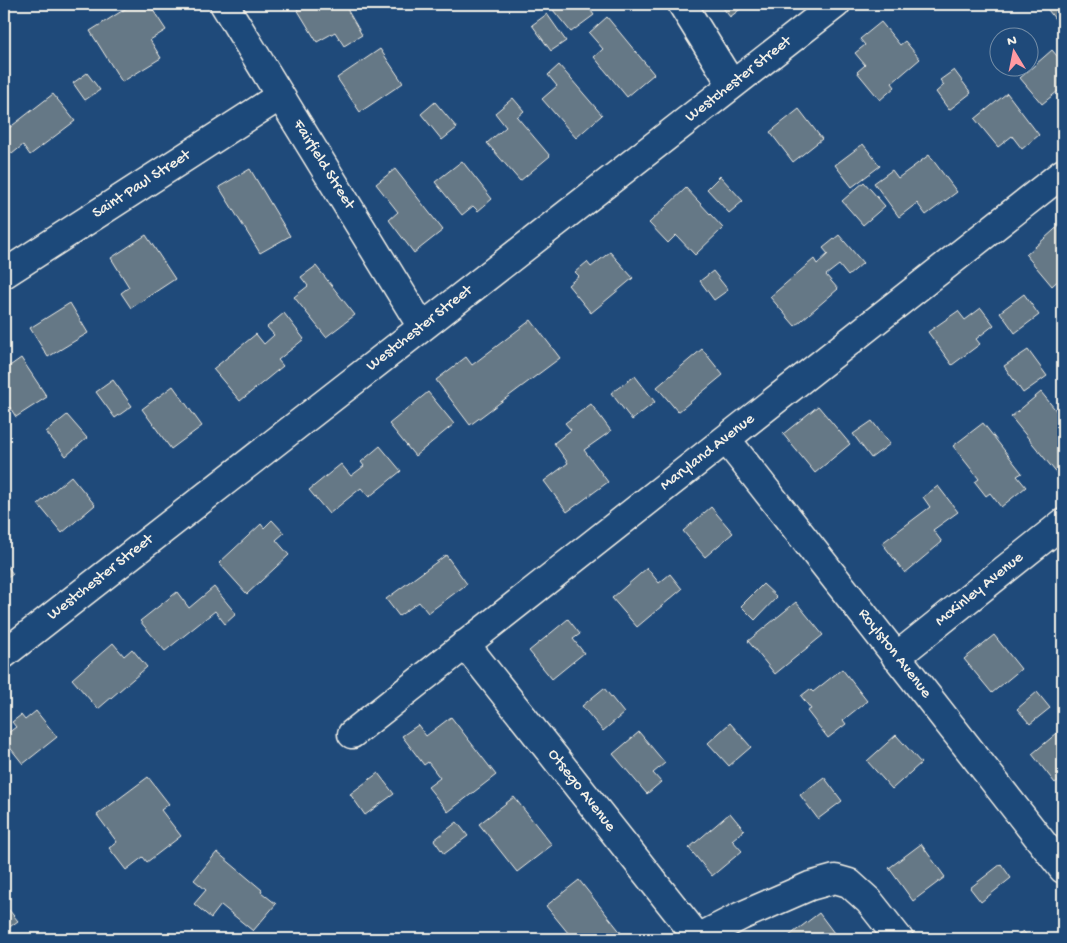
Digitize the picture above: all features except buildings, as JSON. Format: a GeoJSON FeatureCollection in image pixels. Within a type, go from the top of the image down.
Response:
{"type":"FeatureCollection","features":[{"type":"Feature","properties":{"kind":"street","name":"Fairfield Street"},"geometry":{"type":"LineString","coordinates":[[224,4],[422,327]]}},
{"type":"Feature","properties":{"kind":"street"},"geometry":{"type":"LineString","coordinates":[[682,4],[732,85]]}},
{"type":"Feature","properties":{"kind":"street","name":"Westchester Street"},"geometry":{"type":"LineString","coordinates":[[4,654],[836,4]]}},
{"type":"Feature","properties":{"kind":"street","name":"Saint Paul Street"},"geometry":{"type":"LineString","coordinates":[[4,274],[280,96]]}},
{"type":"Feature","properties":{"kind":"street","name":"Maryland Avenue"},"geometry":{"type":"LineString","coordinates":[[352,734],[1063,173]]}},
{"type":"Feature","properties":{"kind":"street","name":"Roylston Avenue"},"geometry":{"type":"LineString","coordinates":[[726,439],[1063,869]]}},
{"type":"Feature","properties":{"kind":"street","name":"McKinley Avenue"},"geometry":{"type":"LineString","coordinates":[[896,657],[1063,523]]}},
{"type":"Feature","properties":{"kind":"street","name":"Otsego Avenue"},"geometry":{"type":"LineString","coordinates":[[465,644],[698,938],[741,916],[810,886],[836,878],[849,883],[869,901],[899,939]]}}]}
